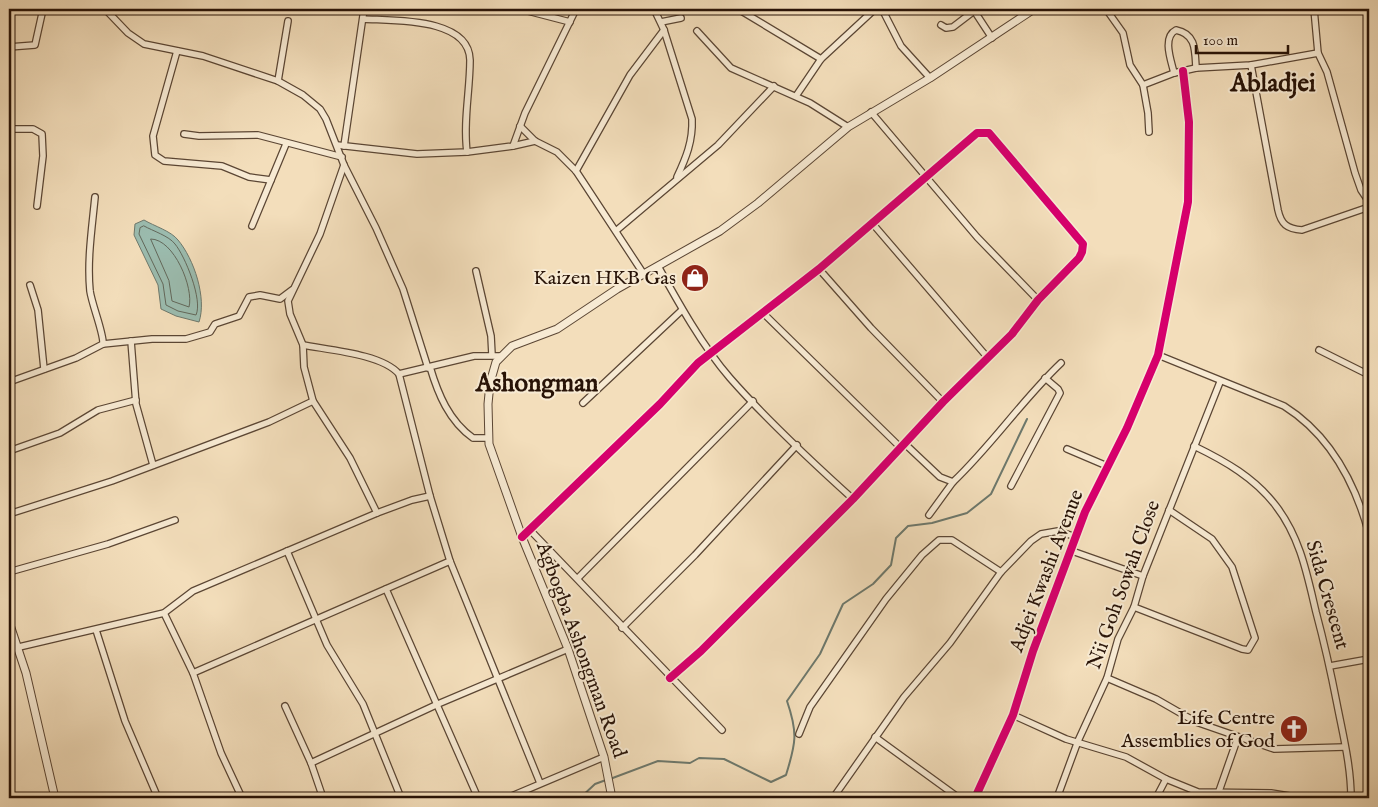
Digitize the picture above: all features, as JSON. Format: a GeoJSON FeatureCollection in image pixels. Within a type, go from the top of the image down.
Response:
{"type":"FeatureCollection","features":[{"type":"Feature","properties":{"kind":"street"},"geometry":{"type":"LineString","coordinates":[[9,47],[35,45],[43,9]]}},
{"type":"Feature","properties":{"kind":"street"},"geometry":{"type":"LineString","coordinates":[[105,9],[139,42],[156,48],[204,56],[278,81],[303,95],[320,109],[340,146],[344,165],[376,228],[403,289],[438,392],[449,413],[473,438],[488,438]]}},
{"type":"Feature","properties":{"kind":"street"},"geometry":{"type":"LineString","coordinates":[[340,146],[364,9]]}},
{"type":"Feature","properties":{"kind":"street"},"geometry":{"type":"LineString","coordinates":[[520,9],[532,10],[570,22]]}},
{"type":"Feature","properties":{"kind":"street"},"geometry":{"type":"LineString","coordinates":[[513,146],[520,126],[576,9]]}},
{"type":"Feature","properties":{"kind":"street"},"geometry":{"type":"LineString","coordinates":[[654,9],[664,30],[692,119],[689,151],[677,178]]}},
{"type":"Feature","properties":{"kind":"street"},"geometry":{"type":"LineString","coordinates":[[738,9],[820,59]]}},
{"type":"Feature","properties":{"kind":"street"},"geometry":{"type":"LineString","coordinates":[[796,96],[820,59],[875,9]]}},
{"type":"Feature","properties":{"kind":"street"},"geometry":{"type":"LineString","coordinates":[[882,9],[901,46],[930,78]]}},
{"type":"Feature","properties":{"kind":"street"},"geometry":{"type":"LineString","coordinates":[[398,374],[474,356],[496,356],[512,346],[562,326],[644,273],[720,231],[848,128],[871,112],[930,78],[1034,9]]}},
{"type":"Feature","properties":{"kind":"street"},"geometry":{"type":"LineString","coordinates":[[1106,9],[1123,33],[1130,65],[1143,85],[1149,132]]}},
{"type":"Feature","properties":{"kind":"street"},"geometry":{"type":"LineString","coordinates":[[1314,9],[1318,53],[1327,72],[1355,173],[1361,190],[1369,202]]}},
{"type":"Feature","properties":{"kind":"street"},"geometry":{"type":"LineString","coordinates":[[941,25],[946,28],[953,27],[973,10],[992,38]]}},
{"type":"Feature","properties":{"kind":"street"},"geometry":{"type":"LineString","coordinates":[[661,22],[681,18]]}},
{"type":"Feature","properties":{"kind":"street"},"geometry":{"type":"LineString","coordinates":[[363,19],[440,27],[458,35],[470,61],[465,117],[467,152]]}},
{"type":"Feature","properties":{"kind":"street"},"geometry":{"type":"LineString","coordinates":[[278,81],[288,21]]}},
{"type":"Feature","properties":{"kind":"street"},"geometry":{"type":"LineString","coordinates":[[576,171],[630,75],[664,30]]}},
{"type":"Feature","properties":{"kind":"street"},"geometry":{"type":"LineString","coordinates":[[1174,72],[1168,40],[1171,33],[1176,30],[1185,32],[1191,38],[1194,45],[1196,68]]}},
{"type":"Feature","properties":{"kind":"street"},"geometry":{"type":"LineString","coordinates":[[697,31],[731,68],[796,96],[848,128]]}},
{"type":"Feature","properties":{"kind":"street"},"geometry":{"type":"LineString","coordinates":[[177,51],[153,136],[155,155],[164,161],[222,166],[249,177],[271,180]]}},
{"type":"Feature","properties":{"kind":"street"},"geometry":{"type":"LineString","coordinates":[[1143,85],[1174,72],[1196,68],[1251,65],[1318,53]]}},
{"type":"Feature","properties":{"kind":"street"},"geometry":{"type":"LineString","coordinates":[[1251,65],[1278,210],[1285,226],[1292,230],[1302,230],[1369,207]]}},
{"type":"Feature","properties":{"kind":"street","name":"Adjei Kwashi Avenue"},"geometry":{"type":"LineString","coordinates":[[975,798],[1013,715],[1033,651],[1072,551],[1084,512],[1126,428],[1158,355],[1189,184],[1189,122],[1183,71]]}},
{"type":"Feature","properties":{"kind":"street"},"geometry":{"type":"LineString","coordinates":[[617,230],[718,145],[774,86]]}},
{"type":"Feature","properties":{"kind":"street"},"geometry":{"type":"LineString","coordinates":[[871,112],[997,258],[1038,300]]}},
{"type":"Feature","properties":{"kind":"street"},"geometry":{"type":"LineString","coordinates":[[520,126],[535,141],[557,152],[576,171],[644,273]]}},
{"type":"Feature","properties":{"kind":"street"},"geometry":{"type":"LineString","coordinates":[[9,129],[33,129],[42,134],[43,156],[37,206]]}},
{"type":"Feature","properties":{"kind":"street"},"geometry":{"type":"LineString","coordinates":[[522,536],[530,531],[563,495],[712,352],[819,269],[977,132],[988,133],[1083,244],[1079,258],[1038,300],[1012,334],[943,402],[853,499],[701,651],[670,678]]}},
{"type":"Feature","properties":{"kind":"street"},"geometry":{"type":"LineString","coordinates":[[184,134],[199,136],[247,134],[342,157]]}},
{"type":"Feature","properties":{"kind":"street"},"geometry":{"type":"LineString","coordinates":[[340,146],[396,153],[467,152],[535,141]]}},
{"type":"Feature","properties":{"kind":"street"},"geometry":{"type":"LineString","coordinates":[[252,226],[286,144]]}},
{"type":"Feature","properties":{"kind":"street"},"geometry":{"type":"LineString","coordinates":[[344,165],[316,242],[288,301],[290,314],[303,345],[304,367],[313,401],[350,458],[376,513]]}},
{"type":"Feature","properties":{"kind":"street"},"geometry":{"type":"LineString","coordinates":[[95,197],[90,254],[90,291],[96,320],[103,339],[102,344]]}},
{"type":"Feature","properties":{"kind":"street"},"geometry":{"type":"LineString","coordinates":[[872,223],[988,358]]}},
{"type":"Feature","properties":{"kind":"street"},"geometry":{"type":"LineString","coordinates":[[658,266],[682,310],[730,377],[797,446],[853,499]]}},
{"type":"Feature","properties":{"kind":"street"},"geometry":{"type":"LineString","coordinates":[[819,269],[875,333],[943,402]]}},
{"type":"Feature","properties":{"kind":"street"},"geometry":{"type":"LineString","coordinates":[[476,271],[496,356]]}},
{"type":"Feature","properties":{"kind":"street"},"geometry":{"type":"LineString","coordinates":[[30,285],[38,310],[44,370]]}},
{"type":"Feature","properties":{"kind":"street"},"geometry":{"type":"LineString","coordinates":[[9,382],[76,358],[102,344],[186,339],[210,332],[215,324],[239,316],[249,297],[260,295],[280,299],[292,290]]}},
{"type":"Feature","properties":{"kind":"street"},"geometry":{"type":"LineString","coordinates":[[583,403],[682,310]]}},
{"type":"Feature","properties":{"kind":"street"},"geometry":{"type":"LineString","coordinates":[[763,313],[902,445],[940,476],[949,482],[954,482]]}},
{"type":"Feature","properties":{"kind":"street"},"geometry":{"type":"LineString","coordinates":[[131,341],[136,400],[153,465]]}},
{"type":"Feature","properties":{"kind":"street"},"geometry":{"type":"LineString","coordinates":[[303,345],[378,359],[393,367],[398,374],[430,496],[450,561],[540,783]]}},
{"type":"Feature","properties":{"kind":"street"},"geometry":{"type":"LineString","coordinates":[[1319,350],[1369,374]]}},
{"type":"Feature","properties":{"kind":"street"},"geometry":{"type":"LineString","coordinates":[[1158,355],[1220,382],[1284,406],[1315,429],[1341,465],[1354,488],[1369,534]]}},
{"type":"Feature","properties":{"kind":"street","name":"Agbogba Ashongman Road"},"geometry":{"type":"LineString","coordinates":[[496,356],[488,404],[488,438],[522,536],[568,649],[604,757],[612,798]]}},
{"type":"Feature","properties":{"kind":"street"},"geometry":{"type":"LineString","coordinates":[[929,515],[954,482],[976,460],[1014,412],[1061,363]]}},
{"type":"Feature","properties":{"kind":"street"},"geometry":{"type":"LineString","coordinates":[[1011,486],[1060,393],[1045,378]]}},
{"type":"Feature","properties":{"kind":"street","name":"Nii Goh Sowah Close"},"geometry":{"type":"LineString","coordinates":[[1057,798],[1078,741],[1107,678],[1118,639],[1134,608],[1143,576],[1168,510],[1220,382]]}},
{"type":"Feature","properties":{"kind":"street"},"geometry":{"type":"LineString","coordinates":[[9,451],[60,433],[98,410],[136,400]]}},
{"type":"Feature","properties":{"kind":"street"},"geometry":{"type":"LineString","coordinates":[[9,514],[112,481],[269,422],[313,401]]}},
{"type":"Feature","properties":{"kind":"street"},"geometry":{"type":"LineString","coordinates":[[578,578],[753,401]]}},
{"type":"Feature","properties":{"kind":"street"},"geometry":{"type":"LineString","coordinates":[[622,628],[797,446]]}},
{"type":"Feature","properties":{"kind":"street","name":"Sida Crescent"},"geometry":{"type":"LineString","coordinates":[[1194,446],[1249,478],[1277,507],[1303,558],[1330,666],[1345,747],[1351,798]]}},
{"type":"Feature","properties":{"kind":"street"},"geometry":{"type":"LineString","coordinates":[[1067,449],[1106,466]]}},
{"type":"Feature","properties":{"kind":"street"},"geometry":{"type":"LineString","coordinates":[[19,647],[164,613],[193,591],[376,513],[412,500],[430,496]]}},
{"type":"Feature","properties":{"kind":"street"},"geometry":{"type":"LineString","coordinates":[[1134,608],[1242,649],[1248,650],[1252,648],[1255,638],[1251,619],[1232,567],[1212,539],[1168,510]]}},
{"type":"Feature","properties":{"kind":"street"},"geometry":{"type":"LineString","coordinates":[[9,572],[108,544],[176,520]]}},
{"type":"Feature","properties":{"kind":"street"},"geometry":{"type":"LineString","coordinates":[[530,531],[578,578],[622,628],[722,730]]}},
{"type":"Feature","properties":{"kind":"street"},"geometry":{"type":"LineString","coordinates":[[833,798],[904,697],[983,600],[1001,572],[1031,541],[1041,534],[1058,531],[1076,537]]}},
{"type":"Feature","properties":{"kind":"street"},"geometry":{"type":"LineString","coordinates":[[799,734],[810,707],[900,579],[939,540],[952,540],[1001,572]]}},
{"type":"Feature","properties":{"kind":"street"},"geometry":{"type":"LineString","coordinates":[[287,551],[327,645],[363,704],[401,798]]}},
{"type":"Feature","properties":{"kind":"street"},"geometry":{"type":"LineString","coordinates":[[1072,551],[1143,576]]}},
{"type":"Feature","properties":{"kind":"street"},"geometry":{"type":"LineString","coordinates":[[193,673],[450,561]]}},
{"type":"Feature","properties":{"kind":"street"},"geometry":{"type":"LineString","coordinates":[[386,588],[478,798]]}},
{"type":"Feature","properties":{"kind":"street"},"geometry":{"type":"LineString","coordinates":[[164,613],[193,673],[221,753],[242,798]]}},
{"type":"Feature","properties":{"kind":"street"},"geometry":{"type":"LineString","coordinates":[[9,622],[19,647],[55,798]]}},
{"type":"Feature","properties":{"kind":"street"},"geometry":{"type":"LineString","coordinates":[[96,630],[125,721],[158,798]]}},
{"type":"Feature","properties":{"kind":"street"},"geometry":{"type":"LineString","coordinates":[[311,764],[438,704],[568,649]]}},
{"type":"Feature","properties":{"kind":"street"},"geometry":{"type":"LineString","coordinates":[[1330,666],[1369,659]]}},
{"type":"Feature","properties":{"kind":"street"},"geometry":{"type":"LineString","coordinates":[[1107,678],[1156,699],[1196,722],[1274,749],[1345,747]]}},
{"type":"Feature","properties":{"kind":"street"},"geometry":{"type":"LineString","coordinates":[[285,706],[311,764],[323,798]]}},
{"type":"Feature","properties":{"kind":"street"},"geometry":{"type":"LineString","coordinates":[[1013,715],[1053,734],[1126,757],[1166,779],[1198,792],[1218,794],[1272,793],[1302,798]]}},
{"type":"Feature","properties":{"kind":"street"},"geometry":{"type":"LineString","coordinates":[[875,737],[959,798]]}},
{"type":"Feature","properties":{"kind":"street"},"geometry":{"type":"LineString","coordinates":[[1218,794],[1238,737]]}},
{"type":"Feature","properties":{"kind":"street"},"geometry":{"type":"LineString","coordinates":[[506,798],[604,757]]}},
{"type":"Feature","properties":{"kind":"street"},"geometry":{"type":"LineString","coordinates":[[1156,798],[1166,779]]}},
{"type":"Feature","properties":{"kind":"water"},"geometry":{"type":"Polygon","coordinates":[[[144,220],[175,237],[189,257],[198,279],[200,291],[201,312],[199,322],[176,316],[161,309],[158,285],[134,235],[135,224],[144,220]]]}},
{"type":"Feature","properties":{"kind":"waterway"},"geometry":{"type":"LineString","coordinates":[[610,779],[658,761],[690,763],[699,758],[724,759],[771,782],[786,775],[794,746],[793,722],[787,701],[820,654],[843,604],[873,584],[891,565],[896,538],[908,526],[932,523],[967,513],[991,494],[1027,419]]}},
{"type":"Feature","properties":{"kind":"waterway"},"geometry":{"type":"LineString","coordinates":[[580,798],[595,784],[606,780]]}},
{"type":"Feature","properties":{"kind":"cycle path"},"geometry":{"type":"LineString","coordinates":[[975,798],[1013,715],[1033,651],[1085,512],[1127,428],[1158,355],[1188,202],[1189,122],[1183,71]]}},
{"type":"Feature","properties":{"kind":"cycle path"},"geometry":{"type":"LineString","coordinates":[[522,537],[660,404],[698,363],[819,269],[977,133],[989,133],[1083,244],[1079,258],[1038,300],[1012,334],[943,402],[853,499],[701,651],[670,678]]}},
{"type":"Feature","properties":{"kind":"place","name":"Kaizen HKB Gas"},"geometry":{"type":"Point","coordinates":[695,278]}},
{"type":"Feature","properties":{"kind":"place","name":"Life Centre Assemblies of God"},"geometry":{"type":"Point","coordinates":[1294,729]}},
{"type":"Feature","properties":{"kind":"district","name":"Abladjei"},"geometry":{"type":"Point","coordinates":[1273,84]}},
{"type":"Feature","properties":{"kind":"district","name":"Ashongman"},"geometry":{"type":"Point","coordinates":[537,384]}}]}
